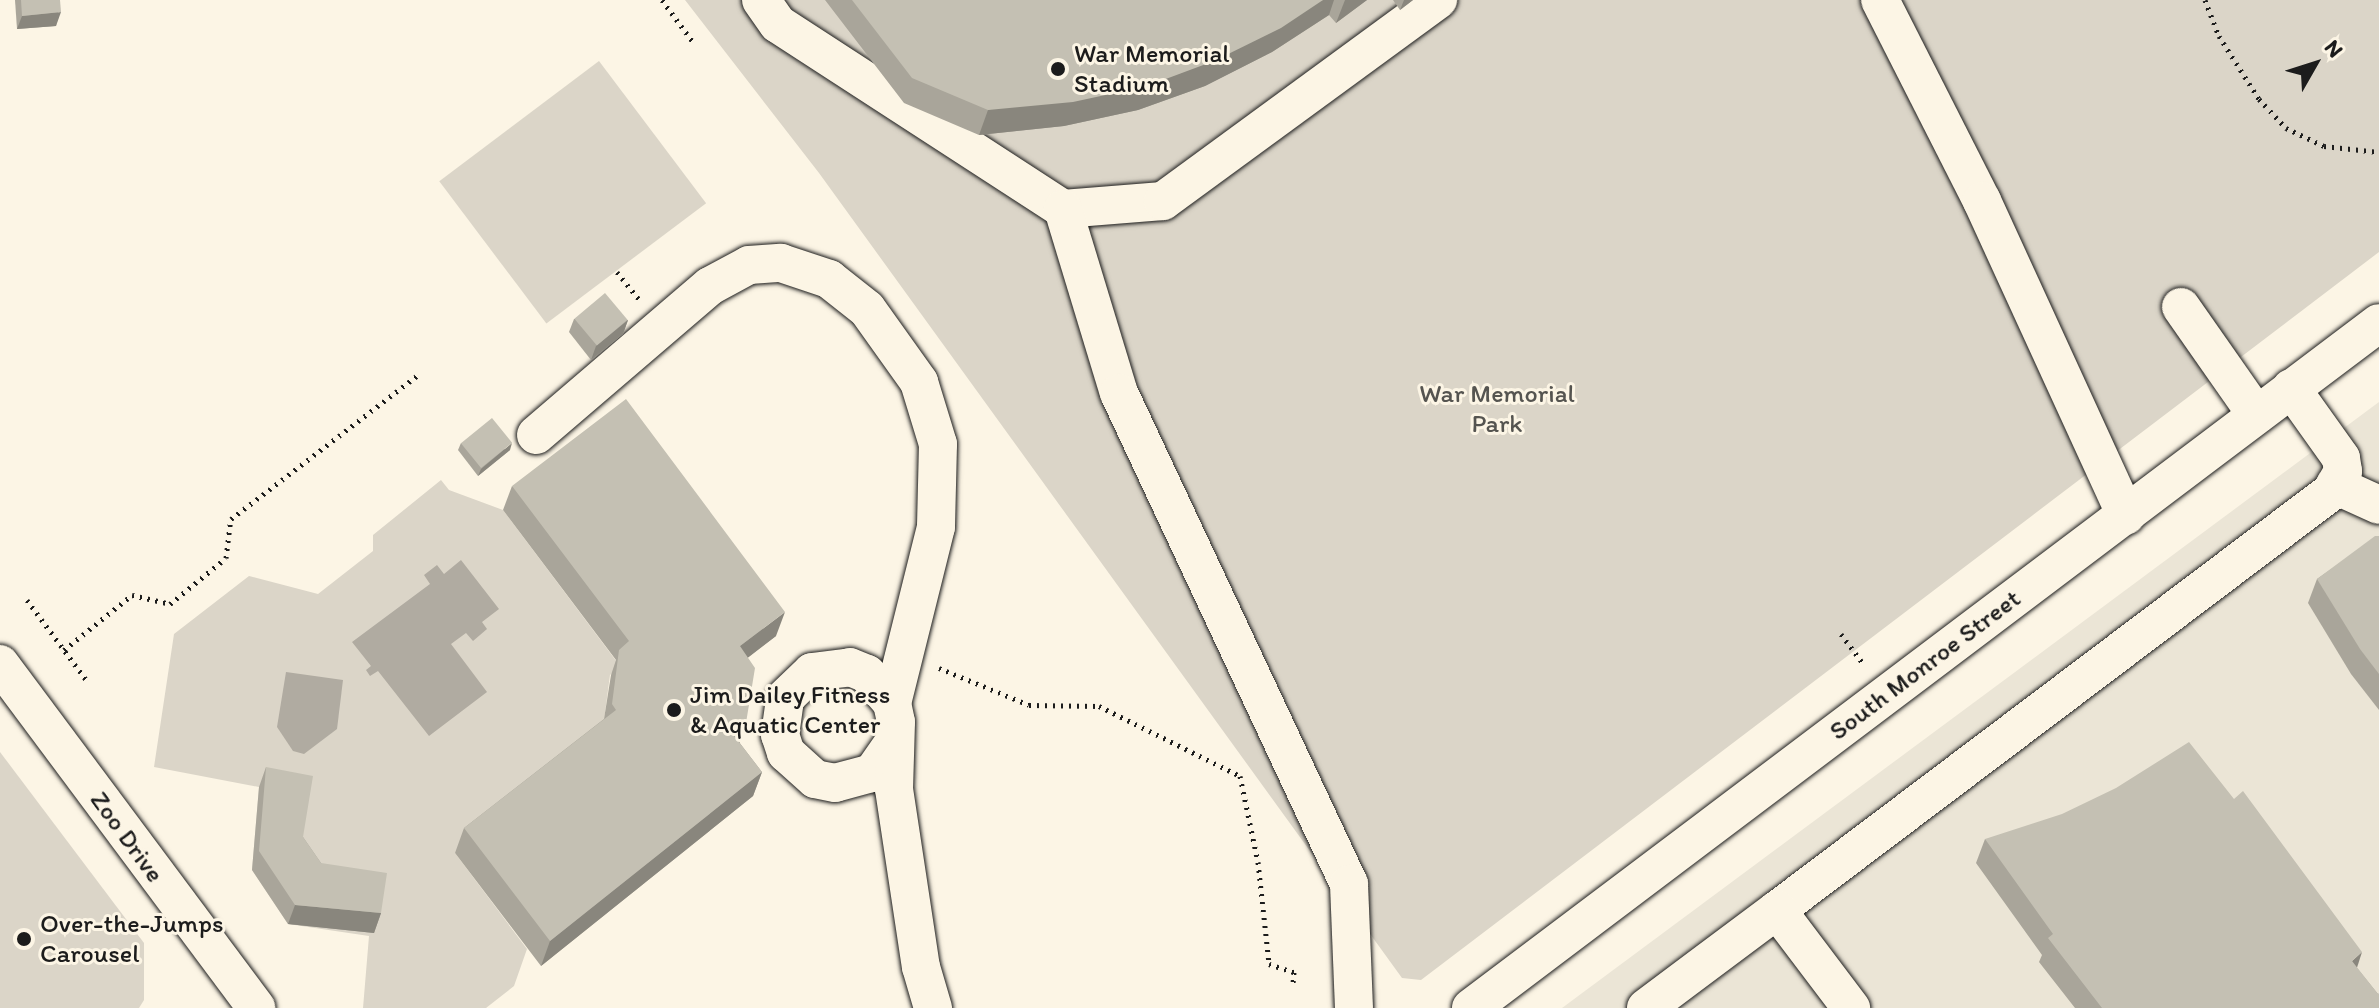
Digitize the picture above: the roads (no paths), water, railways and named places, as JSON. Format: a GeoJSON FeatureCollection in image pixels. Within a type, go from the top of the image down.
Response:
{"type":"FeatureCollection","features":[{"type":"Feature","properties":{"kind":"street"},"geometry":{"type":"LineString","coordinates":[[761,0],[778,24],[1063,209],[1163,201],[1438,0]]}},
{"type":"Feature","properties":{"kind":"street"},"geometry":{"type":"LineString","coordinates":[[1880,0],[1982,201],[2126,516]]}},
{"type":"Feature","properties":{"kind":"street"},"geometry":{"type":"LineString","coordinates":[[1063,209],[1119,393],[1349,884],[1354,1008]]}},
{"type":"Feature","properties":{"kind":"street"},"geometry":{"type":"LineString","coordinates":[[536,435],[710,286],[749,265],[781,263],[829,279],[867,309],[919,382],[938,444],[936,527],[892,703],[894,789],[921,967],[933,1008]]}},
{"type":"Feature","properties":{"kind":"street"},"geometry":{"type":"LineString","coordinates":[[2181,307],[2256,414]]}},
{"type":"Feature","properties":{"kind":"street","name":"South Monroe Street"},"geometry":{"type":"LineString","coordinates":[[1471,1008],[2379,323]]}},
{"type":"Feature","properties":{"kind":"street"},"geometry":{"type":"LineString","coordinates":[[1646,1008],[2335,485],[2343,471],[2341,458],[2291,388]]}},
{"type":"Feature","properties":{"kind":"street"},"geometry":{"type":"LineString","coordinates":[[2335,485],[2379,505]]}},
{"type":"Feature","properties":{"kind":"street","name":"Zoo Drive"},"geometry":{"type":"LineString","coordinates":[[0,664],[256,1008]]}},
{"type":"Feature","properties":{"kind":"street"},"geometry":{"type":"LineString","coordinates":[[892,703],[867,674],[830,666],[797,683],[785,698],[780,735],[799,769],[835,783],[872,773],[894,742]]}},
{"type":"Feature","properties":{"kind":"street"},"geometry":{"type":"LineString","coordinates":[[1777,910],[1851,1008]]}},
{"type":"Feature","properties":{"kind":"place","name":"War Memorial Stadium"},"geometry":{"type":"Point","coordinates":[1058,69]}},
{"type":"Feature","properties":{"kind":"place","name":"Jim Dailey Fitness & Aquatic Center"},"geometry":{"type":"Point","coordinates":[674,710]}},
{"type":"Feature","properties":{"kind":"place","name":"Over-the-Jumps Carousel"},"geometry":{"type":"Point","coordinates":[24,939]}},
{"type":"Feature","properties":{"kind":"park label","name":"War Memorial Park"},"geometry":{"type":"Point","coordinates":[1497,409]}}]}
